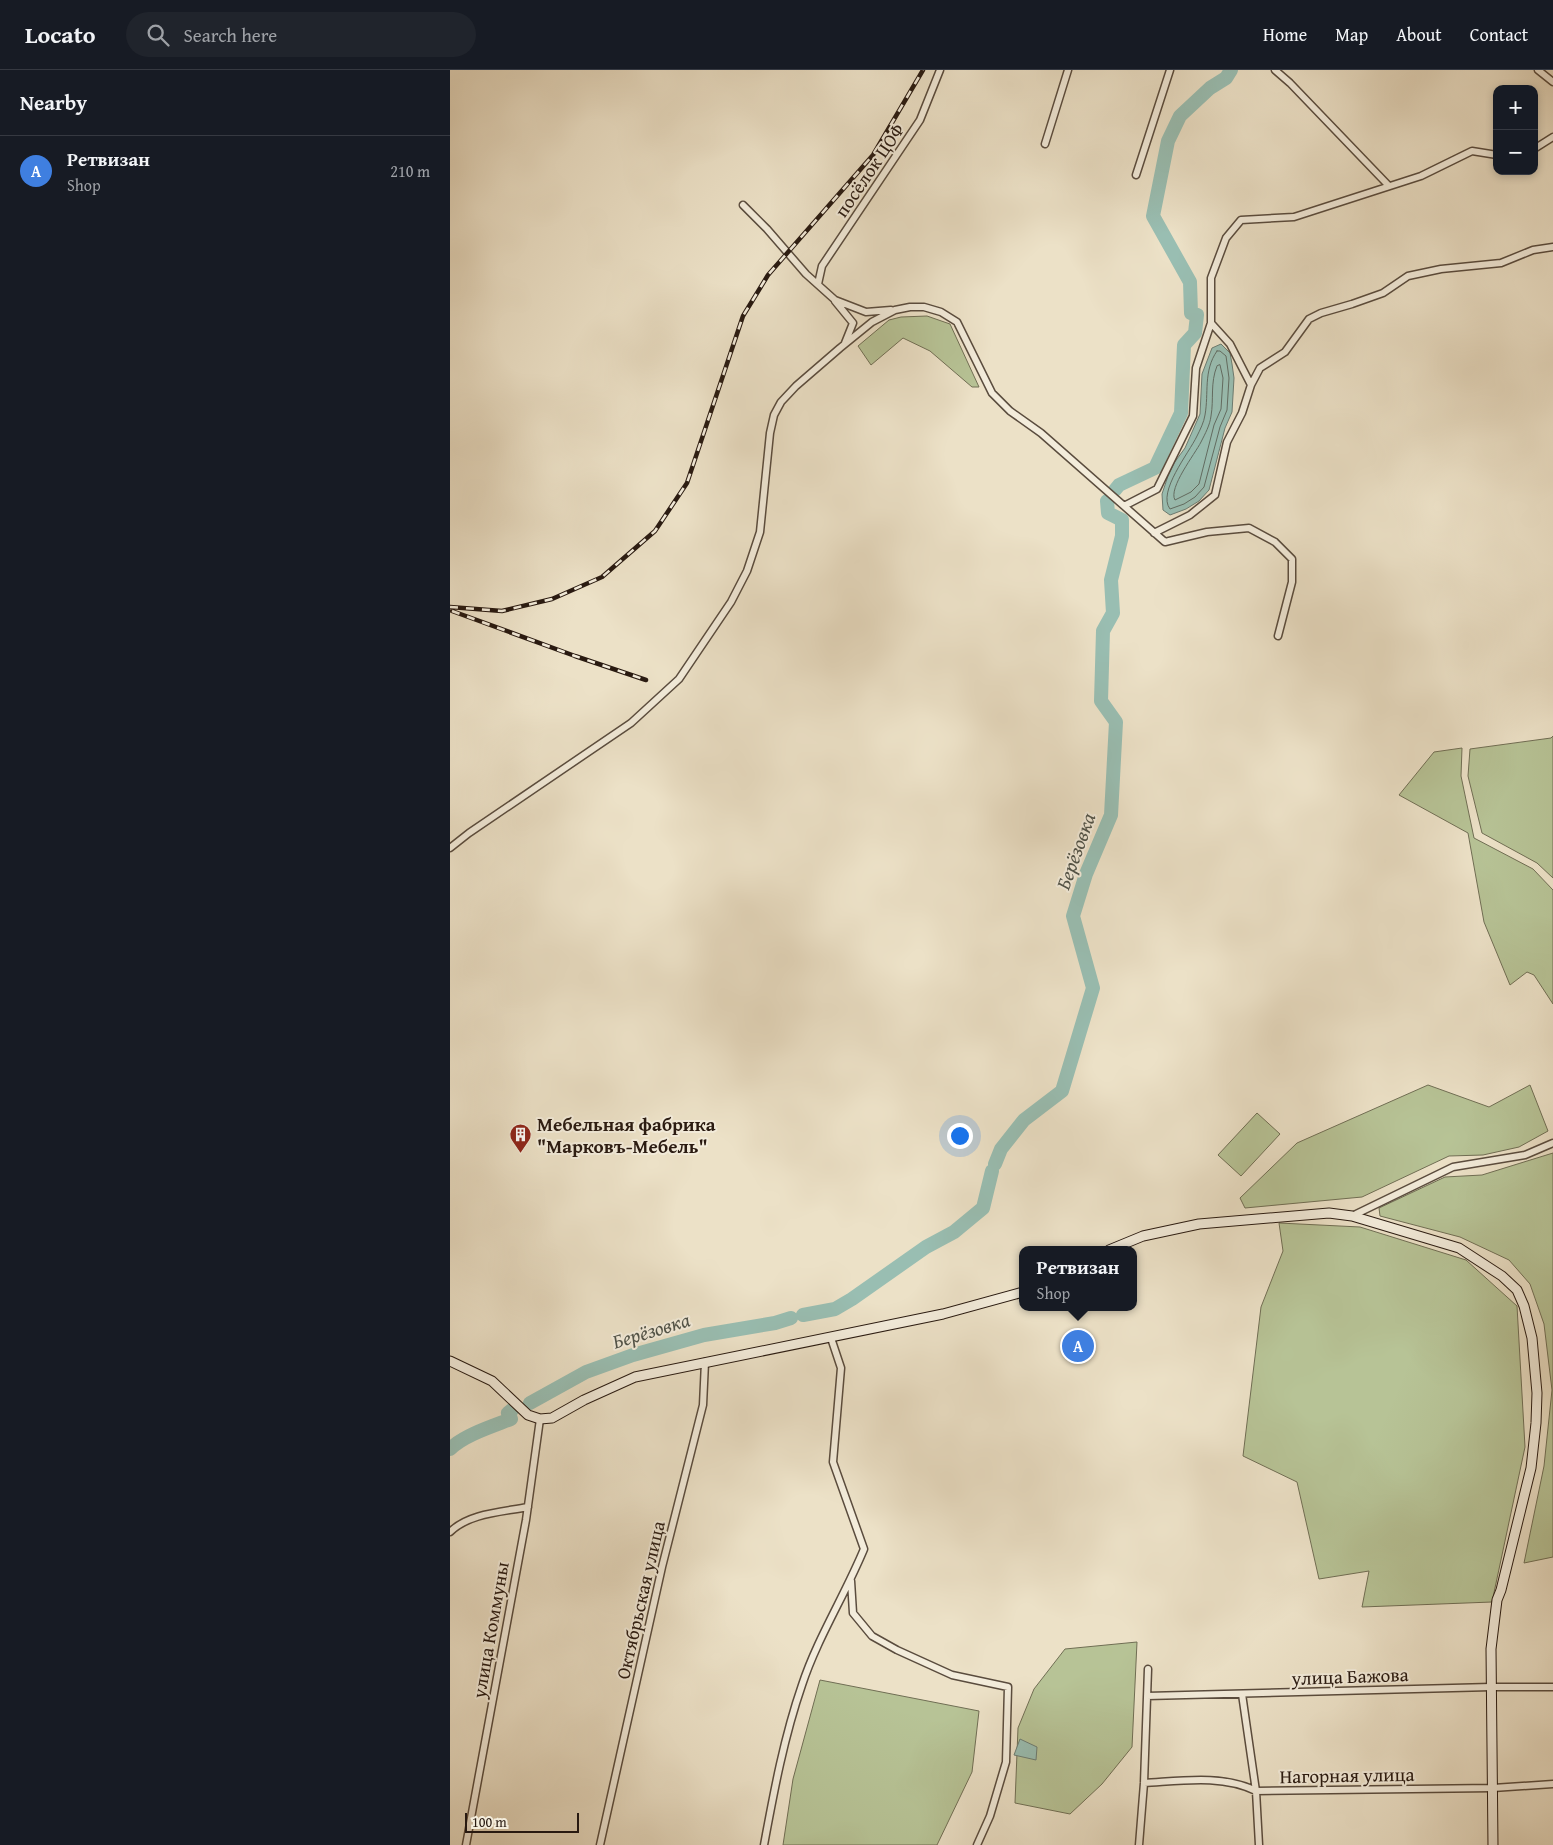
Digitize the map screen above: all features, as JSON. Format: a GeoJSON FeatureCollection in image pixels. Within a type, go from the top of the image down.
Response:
{"type":"FeatureCollection","features":[{"type":"Feature","properties":{"kind":"street","name":"посёлок ЦОФ"},"geometry":{"type":"LineString","coordinates":[[818,284],[822,266],[920,120],[940,70]]}},
{"type":"Feature","properties":{"kind":"street"},"geometry":{"type":"LineString","coordinates":[[1045,144],[1068,70]]}},
{"type":"Feature","properties":{"kind":"street"},"geometry":{"type":"LineString","coordinates":[[1136,175],[1170,70]]}},
{"type":"Feature","properties":{"kind":"street"},"geometry":{"type":"LineString","coordinates":[[1276,70],[1389,186]]}},
{"type":"Feature","properties":{"kind":"street"},"geometry":{"type":"LineString","coordinates":[[1538,70],[1553,82]]}},
{"type":"Feature","properties":{"kind":"street"},"geometry":{"type":"LineString","coordinates":[[1538,146],[1553,137]]}},
{"type":"Feature","properties":{"kind":"street"},"geometry":{"type":"LineString","coordinates":[[1124,506],[1157,489],[1193,416],[1196,368],[1211,323],[1212,278],[1226,238],[1241,220],[1294,218],[1421,176],[1472,150],[1493,154]]}},
{"type":"Feature","properties":{"kind":"street"},"geometry":{"type":"LineString","coordinates":[[743,205],[767,229],[806,274],[835,300],[853,323],[845,344]]}},
{"type":"Feature","properties":{"kind":"street"},"geometry":{"type":"LineString","coordinates":[[1154,533],[1190,515],[1215,495],[1227,442],[1242,413],[1251,385],[1260,368],[1285,352],[1309,319],[1321,313],[1383,293],[1408,276],[1441,269],[1501,263],[1533,250],[1553,247]]}},
{"type":"Feature","properties":{"kind":"street"},"geometry":{"type":"LineString","coordinates":[[835,300],[866,312],[924,307],[941,312],[957,322],[992,393],[1010,411],[1041,433],[1165,542],[1207,532],[1249,528],[1275,542],[1292,559],[1292,582],[1278,636]]}},
{"type":"Feature","properties":{"kind":"street"},"geometry":{"type":"LineString","coordinates":[[450,848],[469,833],[632,723],[679,679],[731,602],[748,571],[760,532],[770,433],[774,415],[781,402],[796,386],[872,322],[895,310]]}},
{"type":"Feature","properties":{"kind":"street"},"geometry":{"type":"LineString","coordinates":[[1211,323],[1230,344],[1251,385]]}},
{"type":"Feature","properties":{"kind":"street"},"geometry":{"type":"LineString","coordinates":[[1352,1216],[1453,1167],[1525,1155],[1553,1143]]}},
{"type":"Feature","properties":{"kind":"street"},"geometry":{"type":"LineString","coordinates":[[1119,1246],[1143,1236],[1199,1224],[1329,1213],[1352,1216],[1459,1248],[1502,1276],[1517,1290],[1524,1306],[1532,1338],[1537,1393],[1536,1423],[1531,1468],[1497,1600],[1491,1649],[1493,1845]]}},
{"type":"Feature","properties":{"kind":"street"},"geometry":{"type":"LineString","coordinates":[[450,1361],[492,1381],[528,1415],[540,1419],[552,1418],[559,1416],[584,1400],[635,1377],[943,1314],[1019,1293]]}},
{"type":"Feature","properties":{"kind":"street"},"geometry":{"type":"LineString","coordinates":[[764,1845],[776,1780],[802,1684],[864,1550],[833,1462],[841,1368],[831,1338]]}},
{"type":"Feature","properties":{"kind":"street","name":"Октябрьская улица"},"geometry":{"type":"LineString","coordinates":[[600,1845],[662,1567],[703,1405],[706,1362]]}},
{"type":"Feature","properties":{"kind":"street","name":"улица Коммуны"},"geometry":{"type":"LineString","coordinates":[[466,1845],[528,1507],[540,1419]]}},
{"type":"Feature","properties":{"kind":"street"},"geometry":{"type":"LineString","coordinates":[[450,1532],[456,1526],[481,1516],[528,1507]]}},
{"type":"Feature","properties":{"kind":"street"},"geometry":{"type":"LineString","coordinates":[[851,1580],[853,1613],[872,1636],[897,1650],[952,1675],[1008,1687],[1006,1762],[990,1816],[977,1845]]}},
{"type":"Feature","properties":{"kind":"street"},"geometry":{"type":"LineString","coordinates":[[1139,1845],[1144,1783],[1148,1669]]}},
{"type":"Feature","properties":{"kind":"street","name":"улица Бажова"},"geometry":{"type":"LineString","coordinates":[[1147,1696],[1553,1687]]}},
{"type":"Feature","properties":{"kind":"street"},"geometry":{"type":"LineString","coordinates":[[1242,1694],[1256,1791],[1258,1845]]}},
{"type":"Feature","properties":{"kind":"street","name":"Нагорная улица"},"geometry":{"type":"LineString","coordinates":[[1144,1783],[1208,1780],[1246,1786],[1256,1791],[1493,1788],[1553,1784]]}},
{"type":"Feature","properties":{"kind":"green space"},"geometry":{"type":"Polygon","coordinates":[[[927,316],[950,324],[979,387],[972,387],[930,351],[903,338],[871,365],[858,346],[889,320],[901,317],[927,316]]]}},
{"type":"Feature","properties":{"kind":"green space"},"geometry":{"type":"Polygon","coordinates":[[[1553,736],[1553,878],[1537,863],[1482,833],[1468,776],[1470,749],[1551,738],[1553,736]]]}},
{"type":"Feature","properties":{"kind":"green space"},"geometry":{"type":"Polygon","coordinates":[[[1462,748],[1461,776],[1474,838],[1533,869],[1553,890],[1553,1004],[1534,975],[1527,972],[1510,985],[1484,922],[1468,833],[1399,795],[1434,752],[1462,748]]]}},
{"type":"Feature","properties":{"kind":"green space"},"geometry":{"type":"Polygon","coordinates":[[[1428,1085],[1489,1107],[1530,1085],[1548,1131],[1519,1147],[1483,1155],[1449,1156],[1362,1197],[1245,1208],[1240,1198],[1297,1143],[1428,1085]]]}},
{"type":"Feature","properties":{"kind":"green space"},"geometry":{"type":"Polygon","coordinates":[[[1257,1113],[1280,1134],[1241,1176],[1218,1155],[1257,1113]]]}},
{"type":"Feature","properties":{"kind":"green space"},"geometry":{"type":"Polygon","coordinates":[[[1553,1153],[1553,1557],[1524,1563],[1544,1466],[1552,1390],[1544,1324],[1530,1284],[1509,1260],[1460,1237],[1380,1216],[1379,1208],[1445,1177],[1482,1175],[1553,1153]]]}},
{"type":"Feature","properties":{"kind":"green space"},"geometry":{"type":"Polygon","coordinates":[[[1279,1223],[1360,1227],[1466,1260],[1517,1306],[1525,1447],[1492,1602],[1362,1607],[1369,1571],[1319,1579],[1297,1482],[1243,1456],[1261,1307],[1283,1251],[1279,1223]]]}},
{"type":"Feature","properties":{"kind":"green space"},"geometry":{"type":"Polygon","coordinates":[[[1137,1642],[1132,1747],[1102,1784],[1070,1814],[1015,1803],[1018,1728],[1034,1689],[1065,1649],[1137,1642]]]}},
{"type":"Feature","properties":{"kind":"green space"},"geometry":{"type":"Polygon","coordinates":[[[820,1680],[979,1711],[972,1772],[937,1845],[783,1845],[793,1779],[820,1680]]]}},
{"type":"Feature","properties":{"kind":"water"},"geometry":{"type":"Polygon","coordinates":[[[1221,344],[1230,353],[1232,364],[1234,378],[1232,412],[1225,428],[1209,490],[1199,501],[1186,509],[1170,515],[1163,510],[1162,494],[1174,463],[1185,448],[1200,414],[1202,374],[1212,348],[1221,344]]]}},
{"type":"Feature","properties":{"kind":"water"},"geometry":{"type":"Polygon","coordinates":[[[1020,1739],[1037,1747],[1036,1760],[1014,1755],[1020,1739]]]}},
{"type":"Feature","properties":{"kind":"waterway","name":"Берёзовка"},"geometry":{"type":"LineString","coordinates":[[1115,490],[1119,485],[1155,468],[1181,413],[1184,345],[1195,333],[1197,315],[1191,313],[1190,282],[1153,216],[1168,141],[1180,116],[1210,88],[1226,78],[1231,70]]}},
{"type":"Feature","properties":{"kind":"waterway","name":"Берёзовка"},"geometry":{"type":"LineString","coordinates":[[995,1164],[1001,1149],[1024,1120],[1062,1091],[1093,988],[1073,916],[1086,874],[1111,815],[1116,722],[1101,701],[1103,631],[1113,613],[1111,580],[1122,536],[1122,520],[1108,513],[1107,501]]}},
{"type":"Feature","properties":{"kind":"waterway","name":"Берёзовка"},"geometry":{"type":"LineString","coordinates":[[803,1315],[835,1309],[926,1247],[954,1232],[983,1208],[992,1171]]}},
{"type":"Feature","properties":{"kind":"waterway","name":"Берёзовка"},"geometry":{"type":"LineString","coordinates":[[530,1403],[586,1372],[633,1355],[704,1335],[775,1323],[791,1318]]}},
{"type":"Feature","properties":{"kind":"waterway","name":"Берёзовка"},"geometry":{"type":"LineString","coordinates":[[450,1449],[471,1435],[511,1419],[508,1413],[513,1409]]}},
{"type":"Feature","properties":{"kind":"railway"},"geometry":{"type":"LineString","coordinates":[[450,607],[502,611],[552,599],[602,577],[655,531],[687,483],[743,316],[768,275],[873,155],[923,70]]}},
{"type":"Feature","properties":{"kind":"railway"},"geometry":{"type":"LineString","coordinates":[[452,611],[646,680]]}},
{"type":"Feature","properties":{"kind":"place","name":"Мебельная фабрика \"Марковъ-Мебель\""},"geometry":{"type":"Point","coordinates":[521,1154]}},
{"type":"Feature","properties":{"kind":"place","name":"Ретвизан"},"geometry":{"type":"Point","coordinates":[1078,1346]}}]}
